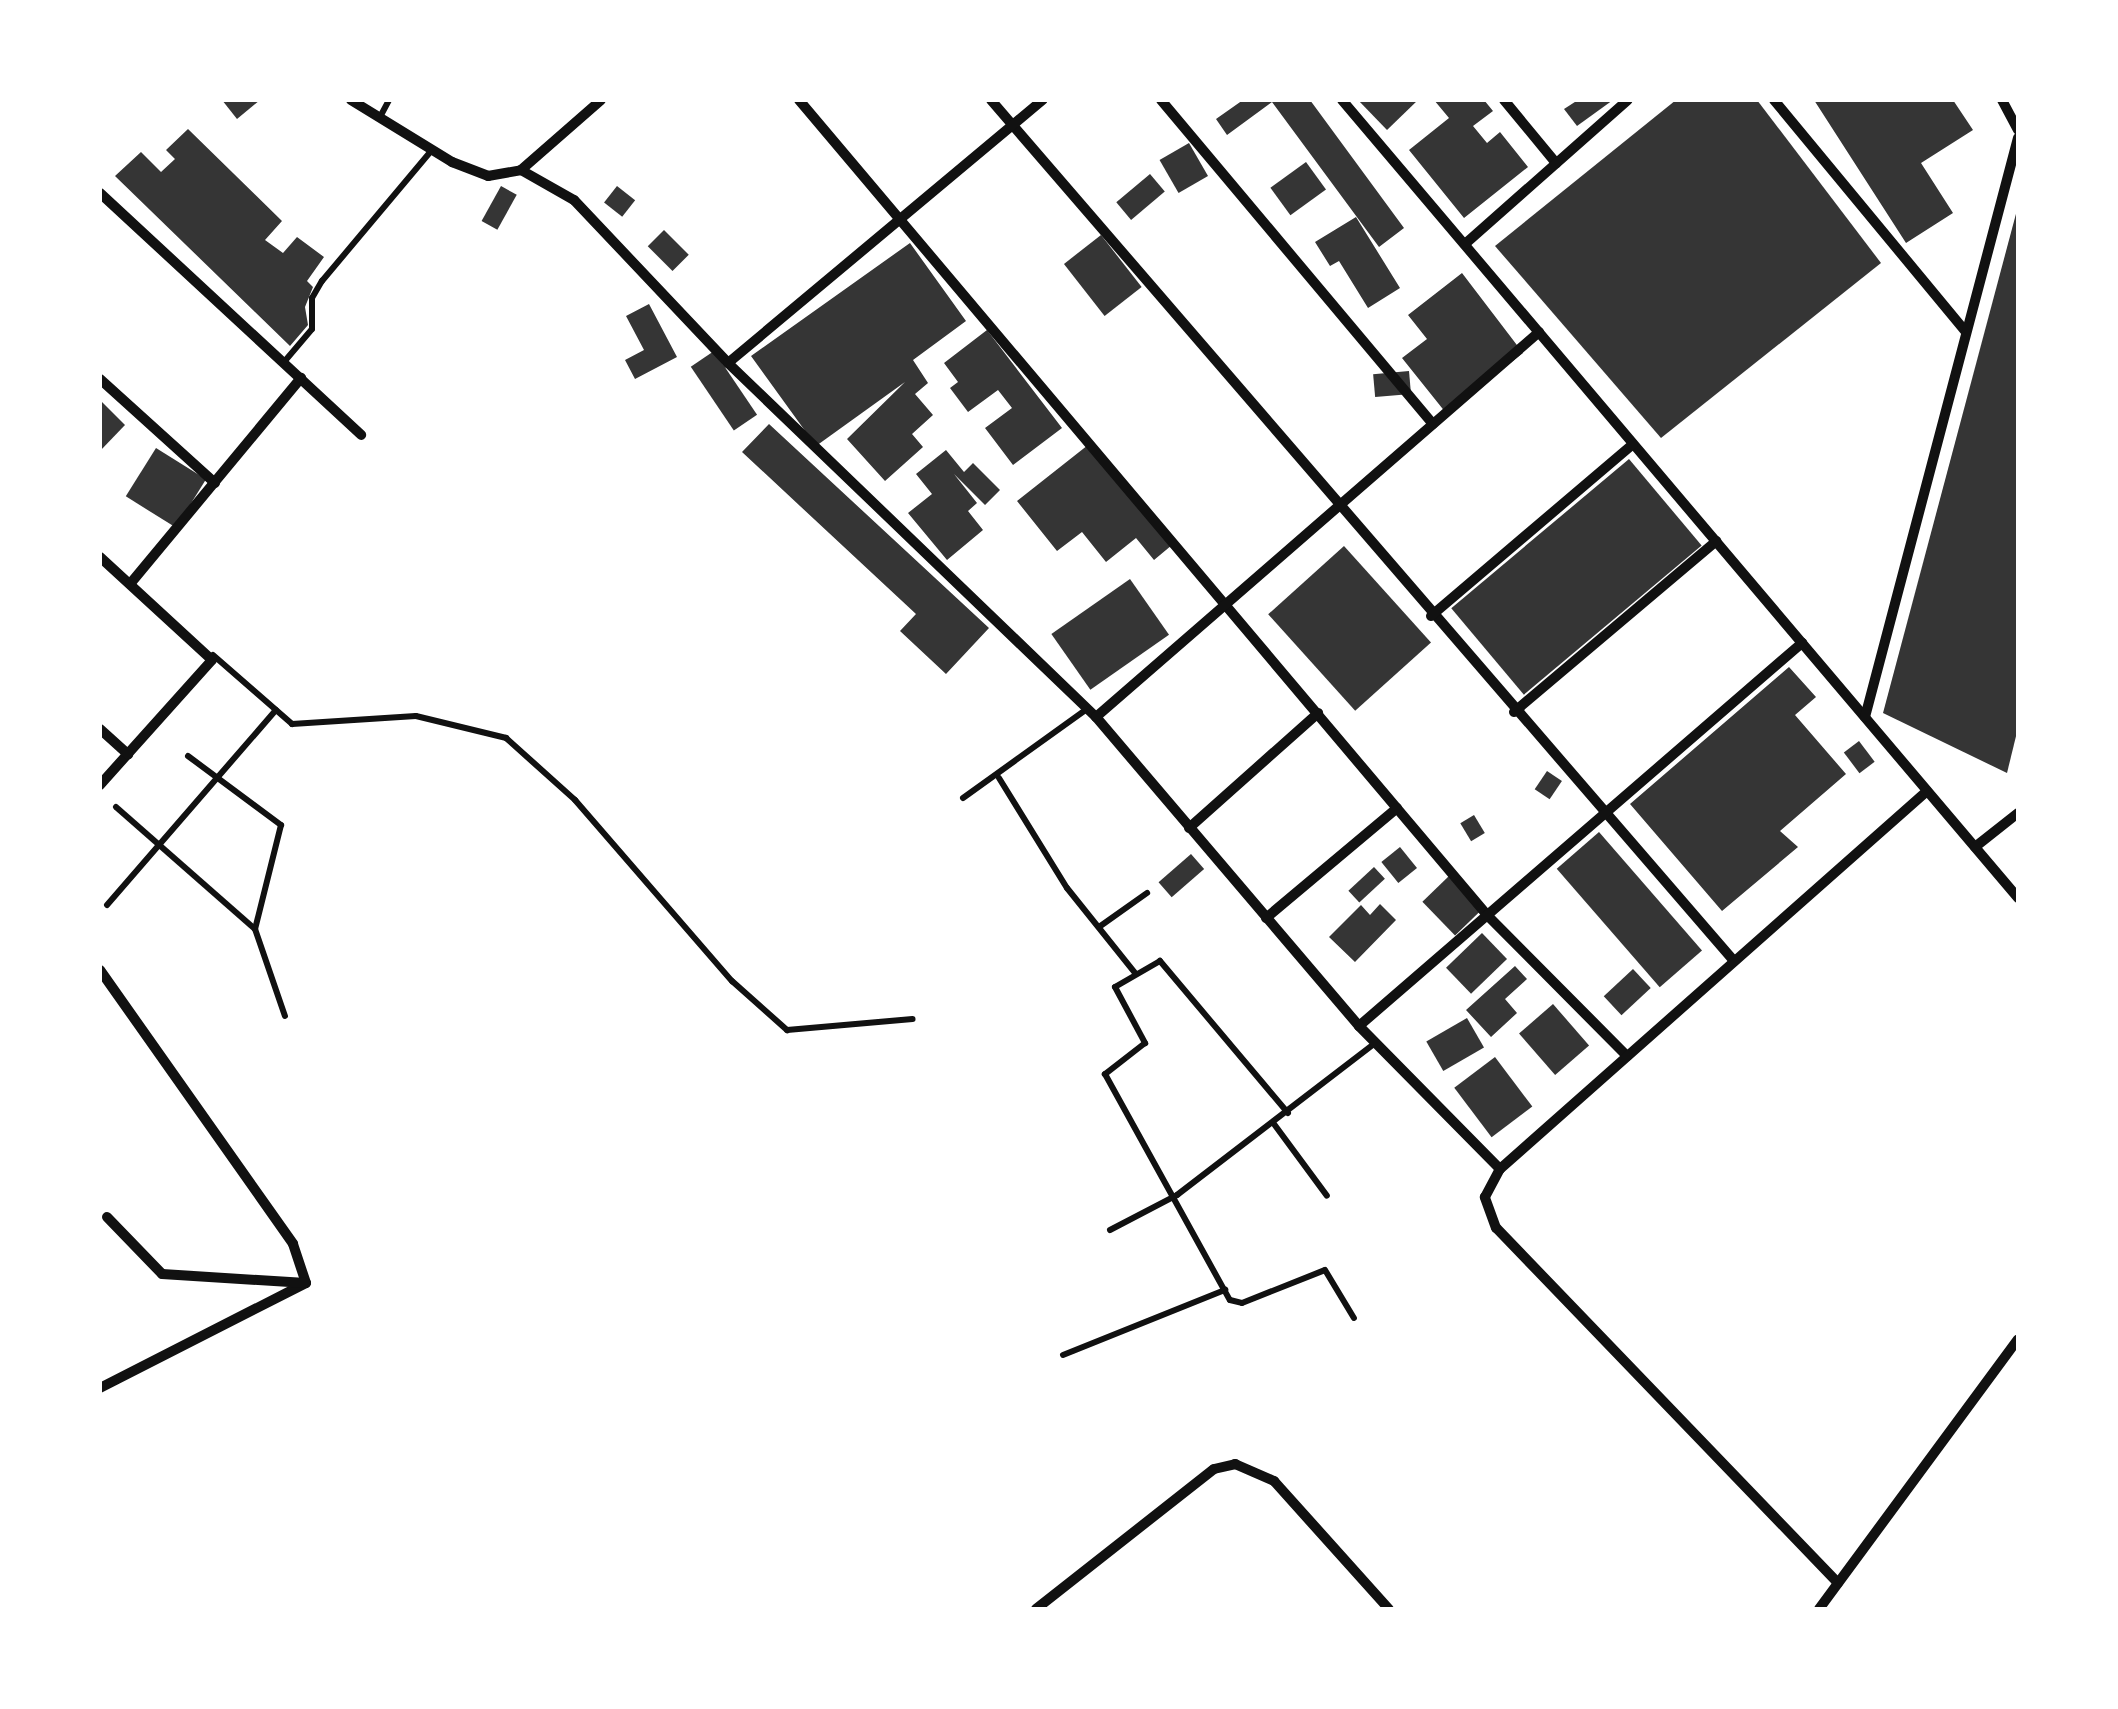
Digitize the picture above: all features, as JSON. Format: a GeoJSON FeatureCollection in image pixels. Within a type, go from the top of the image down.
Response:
{"type":"FeatureCollection","features":[{"type":"Feature","properties":{"kind":"street"},"geometry":{"type":"LineString","coordinates":[[351,100],[432,150],[488,176],[520,170],[600,100]]}},
{"type":"Feature","properties":{"kind":"street"},"geometry":{"type":"LineString","coordinates":[[799,100],[1487,915],[1627,1056]]}},
{"type":"Feature","properties":{"kind":"street"},"geometry":{"type":"LineString","coordinates":[[991,100],[1336,508],[1734,961]]}},
{"type":"Feature","properties":{"kind":"street"},"geometry":{"type":"LineString","coordinates":[[728,362],[1043,100]]}},
{"type":"Feature","properties":{"kind":"street"},"geometry":{"type":"LineString","coordinates":[[1161,100],[1433,424]]}},
{"type":"Feature","properties":{"kind":"street"},"geometry":{"type":"LineString","coordinates":[[1342,100],[2018,898]]}},
{"type":"Feature","properties":{"kind":"street"},"geometry":{"type":"LineString","coordinates":[[1504,100],[1556,163]]}},
{"type":"Feature","properties":{"kind":"street"},"geometry":{"type":"LineString","coordinates":[[1465,244],[1628,100]]}},
{"type":"Feature","properties":{"kind":"street"},"geometry":{"type":"LineString","coordinates":[[1774,100],[1966,332]]}},
{"type":"Feature","properties":{"kind":"street"},"geometry":{"type":"LineString","coordinates":[[2002,100],[2018,130]]}},
{"type":"Feature","properties":{"kind":"street"},"geometry":{"type":"LineString","coordinates":[[1865,717],[2018,138]]}},
{"type":"Feature","properties":{"kind":"street"},"geometry":{"type":"LineString","coordinates":[[520,170],[605,226],[728,362],[1092,713],[1360,1026],[1500,1168]]}},
{"type":"Feature","properties":{"kind":"street"},"geometry":{"type":"LineString","coordinates":[[100,193],[361,435]]}},
{"type":"Feature","properties":{"kind":"street"},"geometry":{"type":"LineString","coordinates":[[1092,713],[1226,604],[1539,332]]}},
{"type":"Feature","properties":{"kind":"street"},"geometry":{"type":"LineString","coordinates":[[130,584],[301,378]]}},
{"type":"Feature","properties":{"kind":"street"},"geometry":{"type":"LineString","coordinates":[[100,379],[214,483]]}},
{"type":"Feature","properties":{"kind":"street"},"geometry":{"type":"LineString","coordinates":[[1431,616],[1634,444]]}},
{"type":"Feature","properties":{"kind":"street"},"geometry":{"type":"LineString","coordinates":[[1514,712],[1716,541]]}},
{"type":"Feature","properties":{"kind":"street"},"geometry":{"type":"LineString","coordinates":[[100,557],[208,651],[208,670],[100,785]]}},
{"type":"Feature","properties":{"kind":"street"},"geometry":{"type":"LineString","coordinates":[[1360,1026],[1802,642]]}},
{"type":"Feature","properties":{"kind":"street"},"geometry":{"type":"LineString","coordinates":[[1190,828],[1318,713]]}},
{"type":"Feature","properties":{"kind":"street"},"geometry":{"type":"LineString","coordinates":[[100,730],[128,754]]}},
{"type":"Feature","properties":{"kind":"street"},"geometry":{"type":"LineString","coordinates":[[1838,1583],[1496,1228],[1485,1197],[1500,1168],[1927,790]]}},
{"type":"Feature","properties":{"kind":"street"},"geometry":{"type":"LineString","coordinates":[[1266,918],[1397,808]]}},
{"type":"Feature","properties":{"kind":"street"},"geometry":{"type":"LineString","coordinates":[[1975,847],[2018,814]]}},
{"type":"Feature","properties":{"kind":"street"},"geometry":{"type":"LineString","coordinates":[[100,970],[293,1244],[306,1284]]}},
{"type":"Feature","properties":{"kind":"street"},"geometry":{"type":"LineString","coordinates":[[102,1213],[162,1274],[306,1284]]}},
{"type":"Feature","properties":{"kind":"street"},"geometry":{"type":"LineString","coordinates":[[100,1388],[306,1284]]}},
{"type":"Feature","properties":{"kind":"street"},"geometry":{"type":"LineString","coordinates":[[1820,1609],[2018,1339]]}},
{"type":"Feature","properties":{"kind":"street"},"geometry":{"type":"LineString","coordinates":[[1036,1609],[1214,1468],[1235,1464],[1274,1481],[1389,1609]]}},
{"type":"Feature","properties":{"kind":"lane"},"geometry":{"type":"LineString","coordinates":[[379,118],[389,100]]}},
{"type":"Feature","properties":{"kind":"lane"},"geometry":{"type":"LineString","coordinates":[[284,362],[312,328],[312,298],[322,280],[432,150]]}},
{"type":"Feature","properties":{"kind":"lane"},"geometry":{"type":"LineString","coordinates":[[208,651],[292,724],[416,716],[506,738],[576,800],[732,981],[787,1030],[912,1019]]}},
{"type":"Feature","properties":{"kind":"lane"},"geometry":{"type":"LineString","coordinates":[[107,905],[276,710]]}},
{"type":"Feature","properties":{"kind":"lane"},"geometry":{"type":"LineString","coordinates":[[963,798],[999,778],[1092,713]]}},
{"type":"Feature","properties":{"kind":"lane"},"geometry":{"type":"LineString","coordinates":[[188,756],[280,825],[255,928]]}},
{"type":"Feature","properties":{"kind":"lane"},"geometry":{"type":"LineString","coordinates":[[999,778],[1098,927],[1136,974]]}},
{"type":"Feature","properties":{"kind":"lane"},"geometry":{"type":"LineString","coordinates":[[116,807],[255,928],[285,1016]]}},
{"type":"Feature","properties":{"kind":"lane"},"geometry":{"type":"LineString","coordinates":[[1098,927],[1148,893]]}},
{"type":"Feature","properties":{"kind":"lane"},"geometry":{"type":"LineString","coordinates":[[1288,1112],[1160,961],[1115,988],[1146,1043],[1105,1074],[1177,1195],[1225,1290],[1237,1304],[1325,1270],[1354,1318]]}},
{"type":"Feature","properties":{"kind":"lane"},"geometry":{"type":"LineString","coordinates":[[1110,1230],[1177,1195],[1376,1042]]}},
{"type":"Feature","properties":{"kind":"lane"},"geometry":{"type":"LineString","coordinates":[[1274,1124],[1326,1196]]}},
{"type":"Feature","properties":{"kind":"lane"},"geometry":{"type":"LineString","coordinates":[[1063,1355],[1225,1290]]}},
{"type":"Feature","properties":{"kind":"building"},"geometry":{"type":"Polygon","coordinates":[[[222,100],[260,100],[237,119],[222,100]]]}},
{"type":"Feature","properties":{"kind":"building"},"geometry":{"type":"Polygon","coordinates":[[[1243,100],[1310,100],[1404,228],[1379,247],[1272,102],[1227,135],[1216,119],[1243,100]]]}},
{"type":"Feature","properties":{"kind":"building"},"geometry":{"type":"Polygon","coordinates":[[[1358,100],[1418,100],[1387,130],[1358,100]]]}},
{"type":"Feature","properties":{"kind":"building"},"geometry":{"type":"Polygon","coordinates":[[[1434,100],[1484,100],[1493,111],[1473,126],[1487,143],[1500,132],[1528,167],[1464,218],[1409,150],[1449,118],[1434,100]]]}},
{"type":"Feature","properties":{"kind":"building"},"geometry":{"type":"Polygon","coordinates":[[[1578,100],[1613,100],[1577,126],[1564,109],[1578,100]]]}},
{"type":"Feature","properties":{"kind":"building"},"geometry":{"type":"Polygon","coordinates":[[[1676,100],[1757,100],[1881,263],[1661,438],[1495,246],[1676,100]]]}},
{"type":"Feature","properties":{"kind":"building"},"geometry":{"type":"Polygon","coordinates":[[[1814,100],[1953,100],[1973,130],[1921,163],[1953,213],[1906,243],[1814,100]]]}},
{"type":"Feature","properties":{"kind":"building"},"geometry":{"type":"Polygon","coordinates":[[[188,129],[282,221],[265,240],[283,253],[297,237],[324,257],[307,281],[313,287],[305,307],[308,325],[290,346],[115,176],[141,152],[161,172],[175,159],[166,150],[188,129]]]}},
{"type":"Feature","properties":{"kind":"building"},"geometry":{"type":"Polygon","coordinates":[[[1189,143],[1208,176],[1179,193],[1160,160],[1189,143]]]}},
{"type":"Feature","properties":{"kind":"building"},"geometry":{"type":"Polygon","coordinates":[[[1306,162],[1326,190],[1290,215],[1270,188],[1306,162]]]}},
{"type":"Feature","properties":{"kind":"building"},"geometry":{"type":"Polygon","coordinates":[[[1150,174],[1165,192],[1131,220],[1116,202],[1150,174]]]}},
{"type":"Feature","properties":{"kind":"building"},"geometry":{"type":"Polygon","coordinates":[[[501,186],[517,195],[497,230],[482,221],[501,186]]]}},
{"type":"Feature","properties":{"kind":"building"},"geometry":{"type":"Polygon","coordinates":[[[617,186],[635,200],[622,217],[604,203],[617,186]]]}},
{"type":"Feature","properties":{"kind":"building"},"geometry":{"type":"Polygon","coordinates":[[[2017,210],[2018,728],[2007,773],[1883,713],[2017,210]]]}},
{"type":"Feature","properties":{"kind":"building"},"geometry":{"type":"Polygon","coordinates":[[[1356,217],[1400,288],[1368,308],[1339,261],[1330,266],[1315,242],[1356,217]]]}},
{"type":"Feature","properties":{"kind":"building"},"geometry":{"type":"Polygon","coordinates":[[[664,230],[689,255],[672,271],[648,246],[664,230]]]}},
{"type":"Feature","properties":{"kind":"building"},"geometry":{"type":"Polygon","coordinates":[[[1101,235],[1142,287],[1105,316],[1064,264],[1101,235]]]}},
{"type":"Feature","properties":{"kind":"building"},"geometry":{"type":"Polygon","coordinates":[[[910,243],[966,321],[913,360],[928,383],[915,394],[933,415],[912,434],[923,447],[885,481],[847,439],[905,382],[816,446],[751,356],[910,243]]]}},
{"type":"Feature","properties":{"kind":"building"},"geometry":{"type":"Polygon","coordinates":[[[1462,273],[1523,353],[1446,413],[1402,358],[1427,339],[1408,315],[1462,273]]]}},
{"type":"Feature","properties":{"kind":"building"},"geometry":{"type":"Polygon","coordinates":[[[649,304],[677,357],[635,379],[625,360],[644,350],[626,316],[649,304]]]}},
{"type":"Feature","properties":{"kind":"building"},"geometry":{"type":"Polygon","coordinates":[[[987,330],[1062,428],[1013,465],[985,428],[1012,408],[998,390],[968,412],[950,388],[958,382],[944,363],[987,330]]]}},
{"type":"Feature","properties":{"kind":"building"},"geometry":{"type":"Polygon","coordinates":[[[714,351],[757,415],[734,430],[691,367],[714,351]]]}},
{"type":"Feature","properties":{"kind":"building"},"geometry":{"type":"Polygon","coordinates":[[[1409,371],[1411,394],[1375,397],[1373,374],[1409,371]]]}},
{"type":"Feature","properties":{"kind":"building"},"geometry":{"type":"Polygon","coordinates":[[[100,400],[125,425],[100,451],[100,400]]]}},
{"type":"Feature","properties":{"kind":"building"},"geometry":{"type":"Polygon","coordinates":[[[769,424],[989,628],[946,674],[900,631],[916,614],[742,452],[769,424]]]}},
{"type":"Feature","properties":{"kind":"building"},"geometry":{"type":"Polygon","coordinates":[[[1088,445],[1172,545],[1154,560],[1136,538],[1106,562],[1082,532],[1057,551],[1017,501],[1088,445]]]}},
{"type":"Feature","properties":{"kind":"building"},"geometry":{"type":"Polygon","coordinates":[[[156,448],[206,479],[176,528],[126,496],[156,448]]]}},
{"type":"Feature","properties":{"kind":"building"},"geometry":{"type":"Polygon","coordinates":[[[946,450],[964,472],[973,463],[1000,490],[985,505],[954,474],[977,503],[968,511],[983,530],[947,560],[908,513],[932,494],[916,474],[946,450]]]}},
{"type":"Feature","properties":{"kind":"building"},"geometry":{"type":"Polygon","coordinates":[[[1629,459],[1702,546],[1524,695],[1451,608],[1629,459]]]}},
{"type":"Feature","properties":{"kind":"building"},"geometry":{"type":"Polygon","coordinates":[[[1344,546],[1431,643],[1355,711],[1268,614],[1344,546]]]}},
{"type":"Feature","properties":{"kind":"building"},"geometry":{"type":"Polygon","coordinates":[[[1130,579],[1169,635],[1090,690],[1051,634],[1130,579]]]}},
{"type":"Feature","properties":{"kind":"building"},"geometry":{"type":"Polygon","coordinates":[[[1789,667],[1816,697],[1795,715],[1846,774],[1780,831],[1798,847],[1722,911],[1630,804],[1789,667]]]}},
{"type":"Feature","properties":{"kind":"building"},"geometry":{"type":"Polygon","coordinates":[[[1859,741],[1875,762],[1859,773],[1844,752],[1859,741]]]}},
{"type":"Feature","properties":{"kind":"building"},"geometry":{"type":"Polygon","coordinates":[[[1547,771],[1562,781],[1550,799],[1535,789],[1547,771]]]}},
{"type":"Feature","properties":{"kind":"building"},"geometry":{"type":"Polygon","coordinates":[[[1474,815],[1485,833],[1471,841],[1460,823],[1474,815]]]}},
{"type":"Feature","properties":{"kind":"building"},"geometry":{"type":"Polygon","coordinates":[[[1599,832],[1702,950],[1660,987],[1557,869],[1599,832]]]}},
{"type":"Feature","properties":{"kind":"building"},"geometry":{"type":"Polygon","coordinates":[[[1400,847],[1417,868],[1398,883],[1381,862],[1400,847]]]}},
{"type":"Feature","properties":{"kind":"building"},"geometry":{"type":"Polygon","coordinates":[[[1191,854],[1204,869],[1172,897],[1159,882],[1191,854]]]}},
{"type":"Feature","properties":{"kind":"building"},"geometry":{"type":"Polygon","coordinates":[[[1374,867],[1385,879],[1359,903],[1348,891],[1374,867]]]}},
{"type":"Feature","properties":{"kind":"building"},"geometry":{"type":"Polygon","coordinates":[[[1449,876],[1482,910],[1455,936],[1422,902],[1449,876]]]}},
{"type":"Feature","properties":{"kind":"building"},"geometry":{"type":"Polygon","coordinates":[[[1380,904],[1396,920],[1355,962],[1329,937],[1361,905],[1370,915],[1380,904]]]}},
{"type":"Feature","properties":{"kind":"building"},"geometry":{"type":"Polygon","coordinates":[[[1482,933],[1507,959],[1471,994],[1446,968],[1482,933]]]}},
{"type":"Feature","properties":{"kind":"building"},"geometry":{"type":"Polygon","coordinates":[[[1515,966],[1527,979],[1505,999],[1517,1013],[1491,1037],[1466,1010],[1515,966]]]}},
{"type":"Feature","properties":{"kind":"building"},"geometry":{"type":"Polygon","coordinates":[[[1633,969],[1651,988],[1621,1015],[1604,996],[1633,969]]]}},
{"type":"Feature","properties":{"kind":"building"},"geometry":{"type":"Polygon","coordinates":[[[1553,1004],[1589,1046],[1555,1075],[1519,1034],[1553,1004]]]}},
{"type":"Feature","properties":{"kind":"building"},"geometry":{"type":"Polygon","coordinates":[[[1467,1018],[1484,1047],[1443,1071],[1426,1042],[1467,1018]]]}},
{"type":"Feature","properties":{"kind":"building"},"geometry":{"type":"Polygon","coordinates":[[[1495,1057],[1532,1107],[1492,1137],[1454,1088],[1495,1057]]]}}]}
